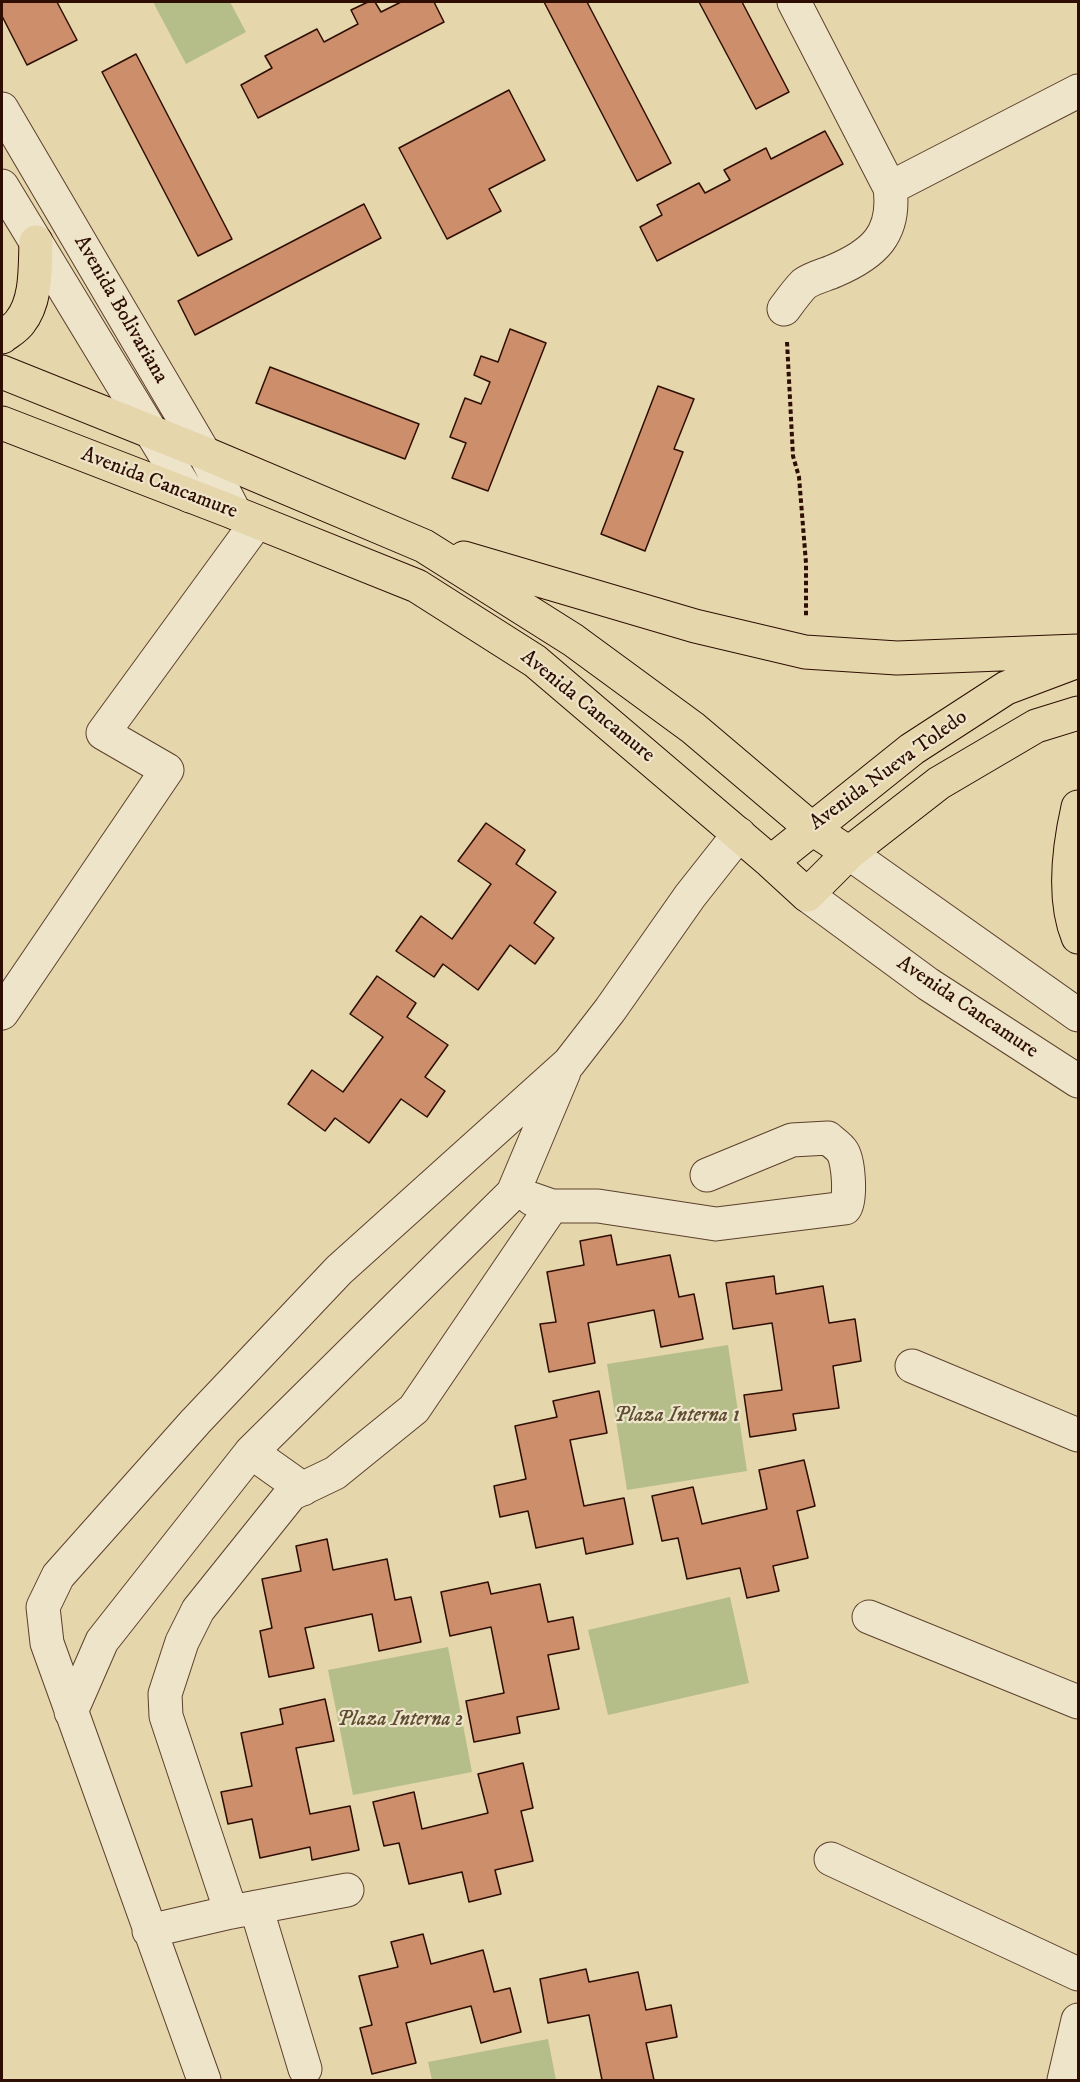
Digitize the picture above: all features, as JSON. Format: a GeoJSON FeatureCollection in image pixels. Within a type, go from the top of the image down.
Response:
{"type":"FeatureCollection","features":[{"type":"Feature","properties":{"kind":"main road"},"geometry":{"type":"LineString","coordinates":[[2,338],[20,322],[30,302],[34,282],[36,242]]}},
{"type":"Feature","properties":{"kind":"main road","name":"Avenida Cancamure"},"geometry":{"type":"LineString","coordinates":[[2,372],[204,453],[424,546],[573,640],[693,728],[811,828],[849,853]]}},
{"type":"Feature","properties":{"kind":"main road","name":"Avenida Cancamure"},"geometry":{"type":"LineString","coordinates":[[2,423],[417,586],[535,661],[739,834],[807,895]]}},
{"type":"Feature","properties":{"kind":"main road"},"geometry":{"type":"LineString","coordinates":[[424,546],[695,626],[805,652],[897,658],[1078,651]]}},
{"type":"Feature","properties":{"kind":"main road","name":"Avenida Nueva Toledo"},"geometry":{"type":"LineString","coordinates":[[771,862],[912,749],[1006,688],[1078,661]]}},
{"type":"Feature","properties":{"kind":"main road","name":"Avenida Nueva Toledo"},"geometry":{"type":"LineString","coordinates":[[807,895],[849,853],[939,783],[1036,726],[1078,712]]}},
{"type":"Feature","properties":{"kind":"main road"},"geometry":{"type":"LineString","coordinates":[[1078,807],[1072,832],[1069,880],[1072,922],[1078,937]]}},
{"type":"Feature","properties":{"kind":"street"},"geometry":{"type":"LineString","coordinates":[[784,309],[805,283],[858,261],[875,245],[891,218],[892,208],[890,188],[794,2]]}},
{"type":"Feature","properties":{"kind":"street"},"geometry":{"type":"LineString","coordinates":[[890,188],[1078,91]]}},
{"type":"Feature","properties":{"kind":"street","name":"Avenida Bolivariana"},"geometry":{"type":"LineString","coordinates":[[2,109],[204,453],[246,517]]}},
{"type":"Feature","properties":{"kind":"street","name":"Avenida Bolivariana"},"geometry":{"type":"LineString","coordinates":[[2,186],[190,495]]}},
{"type":"Feature","properties":{"kind":"street"},"geometry":{"type":"LineString","coordinates":[[2,1013],[167,770],[103,733],[246,517]]}},
{"type":"Feature","properties":{"kind":"street"},"geometry":{"type":"LineString","coordinates":[[204,2080],[46,1643],[43,1607],[58,1576],[196,1421],[339,1270],[569,1062],[739,834]]}},
{"type":"Feature","properties":{"kind":"street","name":"Avenida Cancamure"},"geometry":{"type":"LineString","coordinates":[[849,853],[1078,1015]]}},
{"type":"Feature","properties":{"kind":"street","name":"Avenida Cancamure"},"geometry":{"type":"LineString","coordinates":[[807,895],[928,984],[1078,1081]]}},
{"type":"Feature","properties":{"kind":"street"},"geometry":{"type":"LineString","coordinates":[[71,1712],[102,1641],[251,1452],[513,1193],[569,1062]]}},
{"type":"Feature","properties":{"kind":"street"},"geometry":{"type":"LineString","coordinates":[[513,1193],[552,1206],[598,1206],[716,1224],[845,1208],[849,1203],[844,1153],[828,1138],[792,1140],[707,1174]]}},
{"type":"Feature","properties":{"kind":"street"},"geometry":{"type":"LineString","coordinates":[[305,2069],[166,1716],[165,1694],[182,1642],[198,1610],[291,1494],[335,1473],[414,1409],[552,1206]]}},
{"type":"Feature","properties":{"kind":"street"},"geometry":{"type":"LineString","coordinates":[[912,1366],[1078,1435]]}},
{"type":"Feature","properties":{"kind":"street"},"geometry":{"type":"LineString","coordinates":[[251,1452],[303,1489]]}},
{"type":"Feature","properties":{"kind":"street"},"geometry":{"type":"LineString","coordinates":[[869,1617],[1078,1702]]}},
{"type":"Feature","properties":{"kind":"street"},"geometry":{"type":"LineString","coordinates":[[831,1859],[1078,1974]]}},
{"type":"Feature","properties":{"kind":"street"},"geometry":{"type":"LineString","coordinates":[[149,1931],[347,1890]]}},
{"type":"Feature","properties":{"kind":"street"},"geometry":{"type":"LineString","coordinates":[[1064,2080],[1078,2020]]}},
{"type":"Feature","properties":{"kind":"path"},"geometry":{"type":"LineString","coordinates":[[784,309],[793,456],[799,477],[806,563],[805,652]]}},
{"type":"Feature","properties":{"kind":"green space"},"geometry":{"type":"Polygon","coordinates":[[[153,2],[230,2],[246,32],[186,64],[153,2]]]}},
{"type":"Feature","properties":{"kind":"green space","name":"Plaza Interna 1"},"geometry":{"type":"Polygon","coordinates":[[[728,1345],[747,1471],[627,1490],[607,1364],[728,1345]]]}},
{"type":"Feature","properties":{"kind":"green space"},"geometry":{"type":"Polygon","coordinates":[[[730,1597],[749,1683],[608,1715],[588,1630],[730,1597]]]}},
{"type":"Feature","properties":{"kind":"green space","name":"Plaza Interna 2"},"geometry":{"type":"Polygon","coordinates":[[[448,1647],[472,1772],[353,1795],[328,1670],[448,1647]]]}},
{"type":"Feature","properties":{"kind":"green space"},"geometry":{"type":"Polygon","coordinates":[[[548,2039],[556,2080],[432,2080],[428,2062],[548,2039]]]}},
{"type":"Feature","properties":{"kind":"building"},"geometry":{"type":"Polygon","coordinates":[[[2,2],[57,2],[77,40],[27,65],[2,16],[2,2]]]}},
{"type":"Feature","properties":{"kind":"building"},"geometry":{"type":"Polygon","coordinates":[[[368,2],[375,2],[381,12],[401,2],[434,2],[444,22],[258,118],[241,85],[272,68],[265,56],[317,29],[324,42],[358,24],[351,10],[368,2]]]}},
{"type":"Feature","properties":{"kind":"building"},"geometry":{"type":"Polygon","coordinates":[[[544,2],[587,2],[671,163],[637,181],[544,2]]]}},
{"type":"Feature","properties":{"kind":"building"},"geometry":{"type":"Polygon","coordinates":[[[699,2],[742,2],[789,92],[756,109],[699,2]]]}},
{"type":"Feature","properties":{"kind":"building"},"geometry":{"type":"Polygon","coordinates":[[[136,54],[232,239],[198,256],[102,72],[136,54]]]}},
{"type":"Feature","properties":{"kind":"building"},"geometry":{"type":"Polygon","coordinates":[[[509,90],[545,160],[489,189],[501,211],[447,239],[399,148],[509,90]]]}},
{"type":"Feature","properties":{"kind":"building"},"geometry":{"type":"Polygon","coordinates":[[[825,131],[843,164],[657,261],[640,227],[662,215],[657,205],[699,183],[705,193],[730,180],[724,170],[766,148],[771,159],[825,131]]]}},
{"type":"Feature","properties":{"kind":"building"},"geometry":{"type":"Polygon","coordinates":[[[364,204],[381,238],[195,335],[178,301],[364,204]]]}},
{"type":"Feature","properties":{"kind":"building"},"geometry":{"type":"Polygon","coordinates":[[[510,329],[546,343],[488,491],[452,478],[466,443],[450,437],[465,398],[481,404],[490,382],[474,375],[481,356],[498,362],[510,329]]]}},
{"type":"Feature","properties":{"kind":"building"},"geometry":{"type":"Polygon","coordinates":[[[270,367],[419,424],[405,459],[256,403],[270,367]]]}},
{"type":"Feature","properties":{"kind":"building"},"geometry":{"type":"Polygon","coordinates":[[[658,386],[694,399],[674,449],[683,452],[645,551],[601,534],[658,386]]]}},
{"type":"Feature","properties":{"kind":"building"},"geometry":{"type":"Polygon","coordinates":[[[486,823],[525,850],[516,864],[556,892],[534,923],[554,938],[535,964],[510,945],[478,990],[443,964],[434,977],[396,951],[421,916],[452,939],[491,884],[458,861],[486,823]]]}},
{"type":"Feature","properties":{"kind":"building"},"geometry":{"type":"Polygon","coordinates":[[[377,976],[416,1003],[407,1017],[448,1045],[425,1077],[445,1091],[427,1117],[401,1099],[369,1143],[335,1118],[325,1131],[288,1104],[312,1070],[343,1092],[383,1037],[350,1014],[377,976]]]}},
{"type":"Feature","properties":{"kind":"building"},"geometry":{"type":"Polygon","coordinates":[[[611,1235],[617,1265],[670,1255],[679,1297],[694,1294],[703,1339],[661,1347],[654,1310],[588,1323],[595,1363],[549,1372],[540,1324],[556,1322],[547,1272],[584,1265],[580,1241],[611,1235]]]}},
{"type":"Feature","properties":{"kind":"building"},"geometry":{"type":"Polygon","coordinates":[[[774,1276],[776,1294],[823,1286],[829,1323],[855,1319],[861,1361],[833,1366],[839,1408],[793,1414],[796,1430],[750,1437],[744,1395],[782,1390],[772,1323],[733,1329],[726,1283],[774,1276]]]}},
{"type":"Feature","properties":{"kind":"building"},"geometry":{"type":"Polygon","coordinates":[[[599,1391],[607,1433],[570,1440],[584,1506],[624,1498],[633,1544],[586,1554],[583,1538],[536,1548],[528,1511],[500,1517],[494,1486],[526,1479],[515,1426],[557,1417],[553,1401],[599,1391]]]}},
{"type":"Feature","properties":{"kind":"building"},"geometry":{"type":"Polygon","coordinates":[[[804,1460],[815,1506],[797,1511],[808,1558],[773,1566],[779,1591],[747,1598],[740,1568],[687,1579],[678,1538],[662,1541],[652,1496],[693,1487],[702,1524],[767,1509],[759,1470],[804,1460]]]}},
{"type":"Feature","properties":{"kind":"building"},"geometry":{"type":"Polygon","coordinates":[[[327,1539],[333,1570],[387,1559],[395,1600],[411,1597],[421,1642],[379,1651],[372,1614],[305,1628],[314,1668],[269,1677],[260,1631],[272,1628],[262,1579],[301,1571],[296,1546],[327,1539]]]}},
{"type":"Feature","properties":{"kind":"building"},"geometry":{"type":"Polygon","coordinates":[[[488,1582],[491,1594],[540,1584],[548,1622],[573,1617],[579,1649],[548,1655],[559,1709],[517,1717],[520,1733],[474,1742],[466,1701],[504,1693],[491,1627],[450,1636],[441,1592],[488,1582]]]}},
{"type":"Feature","properties":{"kind":"building"},"geometry":{"type":"Polygon","coordinates":[[[325,1699],[334,1741],[296,1748],[310,1814],[350,1806],[359,1850],[312,1860],[310,1847],[260,1858],[252,1819],[228,1824],[221,1792],[252,1786],[241,1733],[283,1724],[280,1709],[325,1699]]]}},
{"type":"Feature","properties":{"kind":"building"},"geometry":{"type":"Polygon","coordinates":[[[523,1763],[533,1808],[521,1811],[533,1861],[495,1870],[501,1894],[469,1902],[462,1872],[409,1884],[399,1843],[384,1846],[373,1802],[414,1792],[422,1829],[488,1813],[478,1774],[523,1763]]]}},
{"type":"Feature","properties":{"kind":"building"},"geometry":{"type":"Polygon","coordinates":[[[423,1934],[431,1964],[483,1950],[494,1992],[510,1988],[521,2032],[481,2043],[471,2006],[406,2023],[416,2063],[372,2074],[360,2028],[372,2025],[359,1976],[398,1967],[391,1942],[423,1934]]]}},
{"type":"Feature","properties":{"kind":"building"},"geometry":{"type":"Polygon","coordinates":[[[586,1969],[589,1982],[638,1972],[646,2010],[671,2005],[677,2037],[646,2043],[654,2080],[602,2080],[589,2015],[548,2023],[540,1979],[586,1969]]]}}]}
